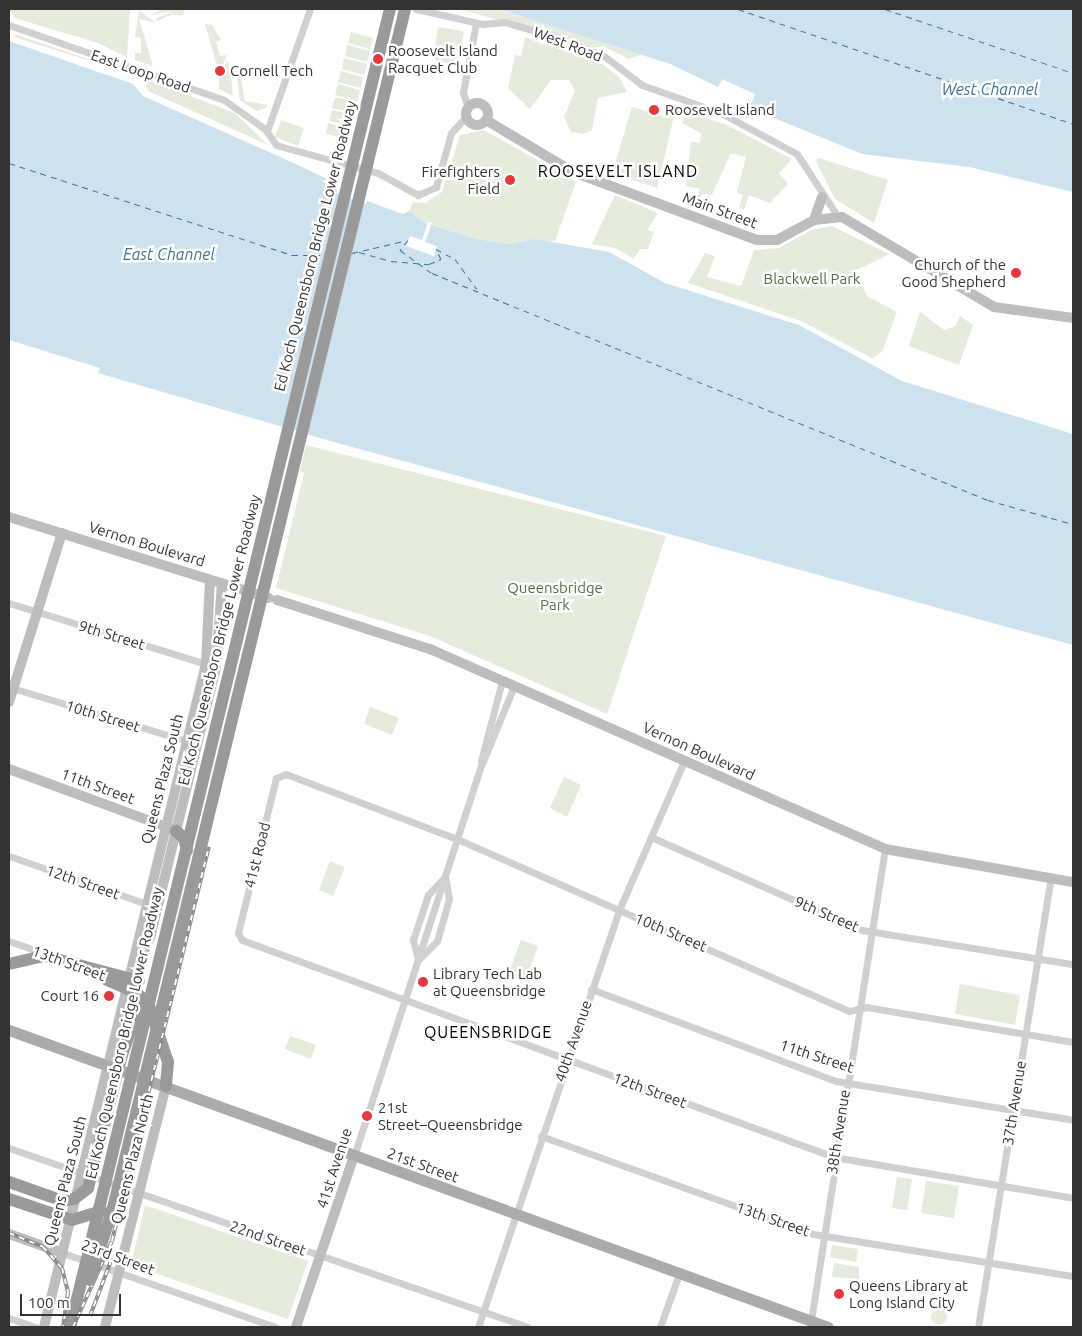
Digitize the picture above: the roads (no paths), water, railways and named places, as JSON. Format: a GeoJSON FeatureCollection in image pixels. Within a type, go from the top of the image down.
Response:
{"type":"FeatureCollection","features":[{"type":"Feature","properties":{"kind":"highway"},"geometry":{"type":"LineString","coordinates":[[9,1182],[66,1201],[83,1194],[91,1182],[125,1044],[167,930],[392,9]]}},
{"type":"Feature","properties":{"kind":"highway","name":"Ed Koch Queensboro Bridge Lower Roadway"},"geometry":{"type":"LineString","coordinates":[[86,1280],[392,9]]}},
{"type":"Feature","properties":{"kind":"highway"},"geometry":{"type":"LineString","coordinates":[[70,1327],[114,1204],[403,9]]}},
{"type":"Feature","properties":{"kind":"highway"},"geometry":{"type":"LineString","coordinates":[[9,1199],[72,1220],[93,1217],[106,1206],[256,612]]}},
{"type":"Feature","properties":{"kind":"highway"},"geometry":{"type":"LineString","coordinates":[[135,986],[159,967],[186,860],[186,842],[171,829]]}},
{"type":"Feature","properties":{"kind":"highway"},"geometry":{"type":"LineString","coordinates":[[9,1195],[75,1216],[90,1213],[100,1203],[145,1026],[171,950]]}},
{"type":"Feature","properties":{"kind":"highway"},"geometry":{"type":"LineString","coordinates":[[9,964],[41,956],[135,986],[149,1003],[168,1062],[166,1086]]}},
{"type":"Feature","properties":{"kind":"highway"},"geometry":{"type":"LineString","coordinates":[[79,1327],[86,1280]]}},
{"type":"Feature","properties":{"kind":"main road"},"geometry":{"type":"LineString","coordinates":[[483,105],[486,120],[476,125],[467,112],[483,105]]}},
{"type":"Feature","properties":{"kind":"main road","name":"Main Street"},"geometry":{"type":"LineString","coordinates":[[486,120],[573,172],[760,241],[780,238],[814,220],[838,217]]}},
{"type":"Feature","properties":{"kind":"main road"},"geometry":{"type":"LineString","coordinates":[[814,220],[822,197]]}},
{"type":"Feature","properties":{"kind":"main road"},"geometry":{"type":"LineString","coordinates":[[838,217],[994,307],[1073,318]]}},
{"type":"Feature","properties":{"kind":"main road","name":"Vernon Boulevard"},"geometry":{"type":"LineString","coordinates":[[9,517],[416,644],[886,849],[1073,882]]}},
{"type":"Feature","properties":{"kind":"main road"},"geometry":{"type":"LineString","coordinates":[[9,702],[11,688],[62,533]]}},
{"type":"Feature","properties":{"kind":"main road","name":"Queens Plaza South"},"geometry":{"type":"LineString","coordinates":[[210,580],[211,665]]}},
{"type":"Feature","properties":{"kind":"main road","name":"Queens Plaza South"},"geometry":{"type":"LineString","coordinates":[[44,1327],[108,1066],[148,944],[153,906],[211,665],[222,583]]}},
{"type":"Feature","properties":{"kind":"main road","name":"11th Street"},"geometry":{"type":"LineString","coordinates":[[9,769],[171,829]]}},
{"type":"Feature","properties":{"kind":"main road","name":"21st Street"},"geometry":{"type":"LineString","coordinates":[[9,1030],[679,1274],[810,1324],[828,1327]]}},
{"type":"Feature","properties":{"kind":"main road","name":"Queens Plaza North"},"geometry":{"type":"LineString","coordinates":[[106,1327],[166,1086]]}},
{"type":"Feature","properties":{"kind":"main road","name":"41st Avenue"},"geometry":{"type":"LineString","coordinates":[[296,1327],[354,1156]]}},
{"type":"Feature","properties":{"kind":"main road","name":"23rd Street"},"geometry":{"type":"LineString","coordinates":[[9,1234],[63,1253]]}},
{"type":"Feature","properties":{"kind":"street"},"geometry":{"type":"LineString","coordinates":[[267,131],[310,9]]}},
{"type":"Feature","properties":{"kind":"street","name":"West Road"},"geometry":{"type":"LineString","coordinates":[[416,9],[476,23],[505,22],[553,36],[604,56],[642,84],[721,113],[797,154],[822,197]]}},
{"type":"Feature","properties":{"kind":"street"},"geometry":{"type":"LineString","coordinates":[[467,112],[463,93],[476,23]]}},
{"type":"Feature","properties":{"kind":"street","name":"East Loop Road"},"geometry":{"type":"LineString","coordinates":[[9,24],[224,100],[267,131],[280,147],[378,173],[421,196],[438,185],[451,133],[467,112]]}},
{"type":"Feature","properties":{"kind":"street"},"geometry":{"type":"LineString","coordinates":[[822,197],[838,217]]}},
{"type":"Feature","properties":{"kind":"street","name":"9th Street"},"geometry":{"type":"LineString","coordinates":[[9,603],[211,665]]}},
{"type":"Feature","properties":{"kind":"street","name":"41st Avenue"},"geometry":{"type":"LineString","coordinates":[[481,766],[502,681]]}},
{"type":"Feature","properties":{"kind":"street","name":"41st Avenue"},"geometry":{"type":"LineString","coordinates":[[354,1156],[481,766],[514,686]]}},
{"type":"Feature","properties":{"kind":"street","name":"10th Street"},"geometry":{"type":"LineString","coordinates":[[11,688],[192,743]]}},
{"type":"Feature","properties":{"kind":"street","name":"40th Avenue"},"geometry":{"type":"LineString","coordinates":[[478,1327],[619,910],[684,761]]}},
{"type":"Feature","properties":{"kind":"street","name":"10th Street"},"geometry":{"type":"LineString","coordinates":[[280,773],[457,839],[845,1009],[858,1009],[1073,1042]]}},
{"type":"Feature","properties":{"kind":"street","name":"41st Road"},"geometry":{"type":"LineString","coordinates":[[238,937],[280,773]]}},
{"type":"Feature","properties":{"kind":"street","name":"9th Street"},"geometry":{"type":"LineString","coordinates":[[651,837],[871,931],[1073,964]]}},
{"type":"Feature","properties":{"kind":"street","name":"38th Avenue"},"geometry":{"type":"LineString","coordinates":[[810,1324],[821,1235],[886,849]]}},
{"type":"Feature","properties":{"kind":"street","name":"12th Street"},"geometry":{"type":"LineString","coordinates":[[9,856],[153,906]]}},
{"type":"Feature","properties":{"kind":"street","name":"41st Avenue"},"geometry":{"type":"LineString","coordinates":[[418,960],[413,940],[428,895],[444,876]]}},
{"type":"Feature","properties":{"kind":"street","name":"41st Avenue"},"geometry":{"type":"LineString","coordinates":[[418,960],[437,941],[449,899],[444,876]]}},
{"type":"Feature","properties":{"kind":"street","name":"37th Avenue"},"geometry":{"type":"LineString","coordinates":[[978,1327],[1051,878]]}},
{"type":"Feature","properties":{"kind":"street","name":"12th Street"},"geometry":{"type":"LineString","coordinates":[[238,937],[834,1157],[1073,1198]]}},
{"type":"Feature","properties":{"kind":"street","name":"13th Street"},"geometry":{"type":"LineString","coordinates":[[9,941],[135,986]]}},
{"type":"Feature","properties":{"kind":"street","name":"11th Street"},"geometry":{"type":"LineString","coordinates":[[591,989],[846,1083],[1073,1120]]}},
{"type":"Feature","properties":{"kind":"street","name":"13th Street"},"geometry":{"type":"LineString","coordinates":[[541,1136],[821,1235],[1073,1276]]}},
{"type":"Feature","properties":{"kind":"street","name":"22nd Street"},"geometry":{"type":"LineString","coordinates":[[9,1148],[528,1327]]}},
{"type":"Feature","properties":{"kind":"street","name":"23rd Street"},"geometry":{"type":"LineString","coordinates":[[63,1253],[274,1327]]}},
{"type":"Feature","properties":{"kind":"street"},"geometry":{"type":"LineString","coordinates":[[660,1327],[679,1274]]}},
{"type":"Feature","properties":{"kind":"street"},"geometry":{"type":"LineString","coordinates":[[9,1318],[35,1327]]}},
{"type":"Feature","properties":{"kind":"water","name":"West Channel"},"geometry":{"type":"Polygon","coordinates":[[[499,9],[1073,9],[1073,192],[969,167],[862,154],[750,108],[755,94],[722,79],[718,87],[670,64],[499,9]]]}},
{"type":"Feature","properties":{"kind":"water","name":"East Channel"},"geometry":{"type":"Polygon","coordinates":[[[9,41],[133,84],[143,96],[298,165],[337,184],[337,193],[365,204],[367,201],[403,214],[409,211],[425,223],[476,239],[511,244],[535,239],[609,252],[665,283],[799,325],[902,381],[1073,434],[1073,645],[334,442],[98,373],[100,368],[9,340],[9,41]]]}},
{"type":"Feature","properties":{"kind":"railway"},"geometry":{"type":"LineString","coordinates":[[73,1327],[112,1241],[209,847]]}},
{"type":"Feature","properties":{"kind":"railway"},"geometry":{"type":"LineString","coordinates":[[9,1233],[43,1247],[62,1268],[68,1292],[63,1327]]}},
{"type":"Feature","properties":{"kind":"railway"},"geometry":{"type":"LineString","coordinates":[[90,1316],[112,1258]]}},
{"type":"Feature","properties":{"kind":"place","name":"Roosevelt Island Racquet Club"},"geometry":{"type":"Point","coordinates":[378,59]}},
{"type":"Feature","properties":{"kind":"place","name":"Cornell Tech"},"geometry":{"type":"Point","coordinates":[220,71]}},
{"type":"Feature","properties":{"kind":"place","name":"Roosevelt Island"},"geometry":{"type":"Point","coordinates":[654,110]}},
{"type":"Feature","properties":{"kind":"place","name":"Firefighters Field"},"geometry":{"type":"Point","coordinates":[510,180]}},
{"type":"Feature","properties":{"kind":"place","name":"Church of the Good Shepherd"},"geometry":{"type":"Point","coordinates":[1016,273]}},
{"type":"Feature","properties":{"kind":"place","name":"Library Tech Lab at Queensbridge"},"geometry":{"type":"Point","coordinates":[423,982]}},
{"type":"Feature","properties":{"kind":"place","name":"Court 16"},"geometry":{"type":"Point","coordinates":[109,996]}},
{"type":"Feature","properties":{"kind":"place","name":"21st Street–Queensbridge"},"geometry":{"type":"Point","coordinates":[367,1116]}},
{"type":"Feature","properties":{"kind":"place","name":"Queens Library at Long Island City"},"geometry":{"type":"Point","coordinates":[839,1294]}},
{"type":"Feature","properties":{"kind":"district","name":"ROOSEVELT ISLAND"},"geometry":{"type":"Point","coordinates":[618,171]}},
{"type":"Feature","properties":{"kind":"district","name":"QUEENSBRIDGE"},"geometry":{"type":"Point","coordinates":[488,1032]}},
{"type":"Feature","properties":{"kind":"park label","name":"Blackwell Park"},"geometry":{"type":"Point","coordinates":[812,279]}},
{"type":"Feature","properties":{"kind":"park label","name":"Queensbridge Park"},"geometry":{"type":"Point","coordinates":[555,596]}}]}
